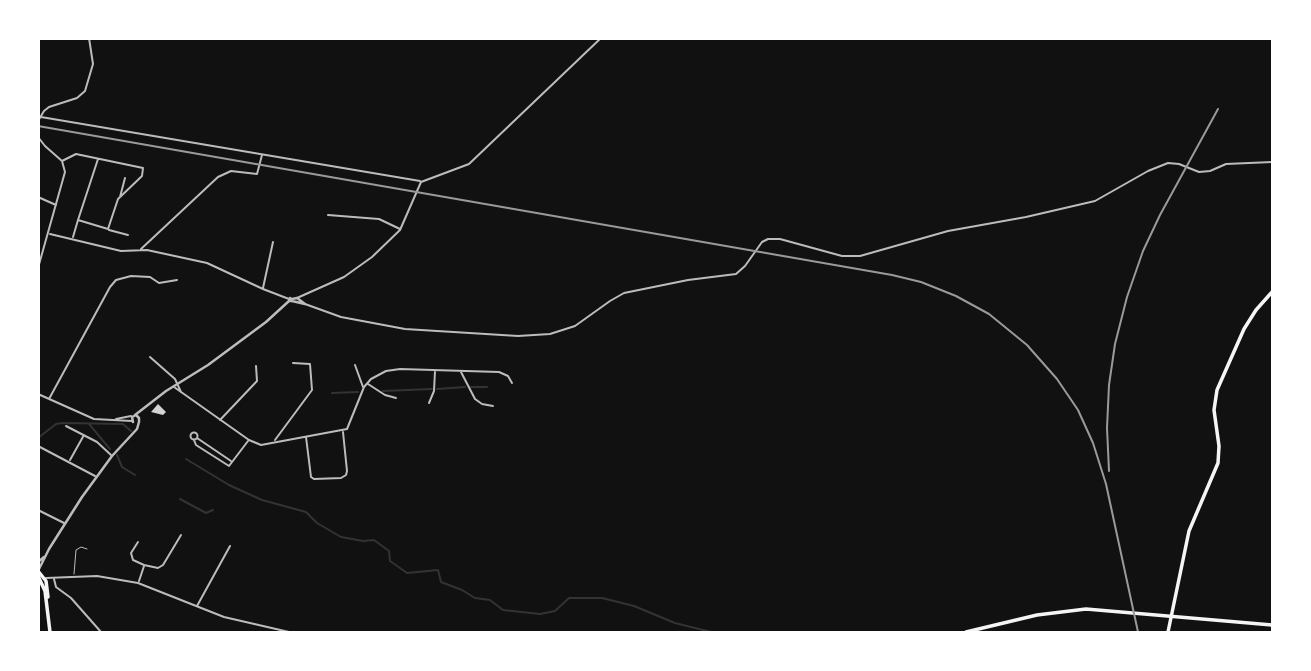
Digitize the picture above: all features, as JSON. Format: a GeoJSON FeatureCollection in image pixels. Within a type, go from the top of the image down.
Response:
{"type":"FeatureCollection","features":[{"type":"Feature","properties":{"kind":"main road"},"geometry":{"type":"LineString","coordinates":[[1168,632],[1188,531],[1218,463],[1219,446],[1214,410],[1217,390],[1244,329],[1272,292]]}},
{"type":"Feature","properties":{"kind":"main road"},"geometry":{"type":"LineString","coordinates":[[40,575],[48,605],[50,632]]}},
{"type":"Feature","properties":{"kind":"main road"},"geometry":{"type":"LineString","coordinates":[[966,632],[1061,611],[1095,609],[1271,624]]}},
{"type":"Feature","properties":{"kind":"street"},"geometry":{"type":"LineString","coordinates":[[38,121],[49,107],[77,98],[85,91],[93,64],[89,38]]}},
{"type":"Feature","properties":{"kind":"street"},"geometry":{"type":"LineString","coordinates":[[41,117],[421,181],[465,166],[601,38]]}},
{"type":"Feature","properties":{"kind":"street"},"geometry":{"type":"LineString","coordinates":[[38,137],[62,161],[65,176],[38,268]]}},
{"type":"Feature","properties":{"kind":"street"},"geometry":{"type":"LineString","coordinates":[[62,161],[76,154],[143,169],[142,176],[119,198]]}},
{"type":"Feature","properties":{"kind":"street"},"geometry":{"type":"LineString","coordinates":[[141,250],[218,177],[231,171],[257,174],[262,154]]}},
{"type":"Feature","properties":{"kind":"street"},"geometry":{"type":"LineString","coordinates":[[72,238],[97,159]]}},
{"type":"Feature","properties":{"kind":"street"},"geometry":{"type":"LineString","coordinates":[[50,234],[121,251],[141,250],[207,263],[263,289],[341,317],[405,329],[526,336],[566,330],[624,293],[688,280],[736,274],[762,242],[768,239],[780,239],[842,256],[860,256],[948,231],[1095,201],[1148,171],[1168,163],[1202,172],[1226,164],[1272,162]]}},
{"type":"Feature","properties":{"kind":"street"},"geometry":{"type":"LineString","coordinates":[[108,229],[125,178]]}},
{"type":"Feature","properties":{"kind":"street"},"geometry":{"type":"LineString","coordinates":[[133,418],[166,391],[175,389],[178,384],[208,366],[266,323],[292,300],[356,270],[400,230],[421,181]]}},
{"type":"Feature","properties":{"kind":"street"},"geometry":{"type":"LineString","coordinates":[[38,197],[57,205]]}},
{"type":"Feature","properties":{"kind":"street"},"geometry":{"type":"LineString","coordinates":[[328,215],[379,219],[400,230]]}},
{"type":"Feature","properties":{"kind":"street"},"geometry":{"type":"LineString","coordinates":[[78,220],[128,235]]}},
{"type":"Feature","properties":{"kind":"street"},"geometry":{"type":"LineString","coordinates":[[263,289],[273,242]]}},
{"type":"Feature","properties":{"kind":"street"},"geometry":{"type":"LineString","coordinates":[[49,399],[116,280],[131,276],[150,277],[159,283],[177,280]]}},
{"type":"Feature","properties":{"kind":"street"},"geometry":{"type":"LineString","coordinates":[[303,295],[304,303]]}},
{"type":"Feature","properties":{"kind":"street"},"geometry":{"type":"LineString","coordinates":[[282,296],[285,305]]}},
{"type":"Feature","properties":{"kind":"street"},"geometry":{"type":"LineString","coordinates":[[149,357],[175,379],[182,394]]}},
{"type":"Feature","properties":{"kind":"street"},"geometry":{"type":"LineString","coordinates":[[274,443],[276,436],[312,390],[310,364],[293,363]]}},
{"type":"Feature","properties":{"kind":"street"},"geometry":{"type":"LineString","coordinates":[[355,365],[364,387]]}},
{"type":"Feature","properties":{"kind":"street"},"geometry":{"type":"LineString","coordinates":[[220,420],[256,382],[256,366]]}},
{"type":"Feature","properties":{"kind":"street"},"geometry":{"type":"LineString","coordinates":[[175,389],[249,440],[261,445],[348,429],[364,387],[375,376],[390,369],[499,372],[508,376],[512,383]]}},
{"type":"Feature","properties":{"kind":"street"},"geometry":{"type":"LineString","coordinates":[[429,403],[434,391],[435,370]]}},
{"type":"Feature","properties":{"kind":"street"},"geometry":{"type":"LineString","coordinates":[[461,371],[475,399],[482,404],[493,406]]}},
{"type":"Feature","properties":{"kind":"street"},"geometry":{"type":"LineString","coordinates":[[367,384],[396,398]]}},
{"type":"Feature","properties":{"kind":"street"},"geometry":{"type":"LineString","coordinates":[[38,394],[84,415],[99,419],[138,416],[139,421]]}},
{"type":"Feature","properties":{"kind":"street"},"geometry":{"type":"LineString","coordinates":[[38,562],[44,557],[96,477],[133,432],[147,408]]}},
{"type":"Feature","properties":{"kind":"street"},"geometry":{"type":"LineString","coordinates":[[133,418],[139,421]]}},
{"type":"Feature","properties":{"kind":"street"},"geometry":{"type":"LineString","coordinates":[[133,418],[133,432]]}},
{"type":"Feature","properties":{"kind":"street"},"geometry":{"type":"LineString","coordinates":[[66,426],[97,442],[112,456]]}},
{"type":"Feature","properties":{"kind":"street"},"geometry":{"type":"LineString","coordinates":[[306,436],[311,477],[341,478],[347,471],[342,431]]}},
{"type":"Feature","properties":{"kind":"street"},"geometry":{"type":"LineString","coordinates":[[69,462],[84,434]]}},
{"type":"Feature","properties":{"kind":"street"},"geometry":{"type":"LineString","coordinates":[[232,461],[195,439],[196,445],[229,466],[249,440]]}},
{"type":"Feature","properties":{"kind":"street"},"geometry":{"type":"LineString","coordinates":[[38,446],[96,477]]}},
{"type":"Feature","properties":{"kind":"street"},"geometry":{"type":"LineString","coordinates":[[38,510],[65,523]]}},
{"type":"Feature","properties":{"kind":"street"},"geometry":{"type":"LineString","coordinates":[[138,542],[132,557],[144,565],[156,568],[161,566],[181,535]]}},
{"type":"Feature","properties":{"kind":"street"},"geometry":{"type":"LineString","coordinates":[[197,606],[230,546]]}},
{"type":"Feature","properties":{"kind":"street"},"geometry":{"type":"LineString","coordinates":[[44,557],[40,575],[54,578],[106,576],[138,583],[223,617],[289,632]]}},
{"type":"Feature","properties":{"kind":"street"},"geometry":{"type":"LineString","coordinates":[[138,583],[144,565]]}},
{"type":"Feature","properties":{"kind":"street"},"geometry":{"type":"LineString","coordinates":[[54,578],[56,587],[71,598],[101,632]]}},
{"type":"Feature","properties":{"kind":"lane"},"geometry":{"type":"LineString","coordinates":[[74,577],[74,554],[81,547],[87,549]]}},
{"type":"Feature","properties":{"kind":"building"},"geometry":{"type":"Polygon","coordinates":[[[158,404],[166,412],[163,415],[151,412],[158,404]]]}},
{"type":"Feature","properties":{"kind":"waterway"},"geometry":{"type":"LineString","coordinates":[[437,389],[465,387]]}},
{"type":"Feature","properties":{"kind":"waterway"},"geometry":{"type":"LineString","coordinates":[[471,387],[487,387]]}},
{"type":"Feature","properties":{"kind":"waterway"},"geometry":{"type":"LineString","coordinates":[[383,391],[432,389]]}},
{"type":"Feature","properties":{"kind":"waterway"},"geometry":{"type":"LineString","coordinates":[[332,393],[358,392]]}},
{"type":"Feature","properties":{"kind":"waterway"},"geometry":{"type":"LineString","coordinates":[[38,438],[56,424],[62,423],[123,424],[131,431]]}},
{"type":"Feature","properties":{"kind":"waterway"},"geometry":{"type":"LineString","coordinates":[[89,424],[110,449]]}},
{"type":"Feature","properties":{"kind":"waterway"},"geometry":{"type":"LineString","coordinates":[[117,455],[122,467],[135,475]]}},
{"type":"Feature","properties":{"kind":"waterway"},"geometry":{"type":"LineString","coordinates":[[186,459],[229,485],[262,500],[306,512],[317,523],[341,537],[374,540],[389,551],[390,561],[407,573],[438,570],[441,582],[475,598],[490,600],[503,610],[540,614],[555,611],[569,598],[602,598],[634,606],[675,623],[711,632]]}},
{"type":"Feature","properties":{"kind":"waterway"},"geometry":{"type":"LineString","coordinates":[[180,499],[206,513],[213,510]]}},
{"type":"Feature","properties":{"kind":"railway"},"geometry":{"type":"LineString","coordinates":[[1109,471],[1109,385],[1115,344],[1127,297],[1143,251],[1160,215],[1218,109]]}},
{"type":"Feature","properties":{"kind":"railway"},"geometry":{"type":"LineString","coordinates":[[38,126],[892,275],[921,282],[956,296],[989,314],[1027,345],[1057,379],[1078,410],[1093,443],[1106,484],[1138,632]]}}]}
